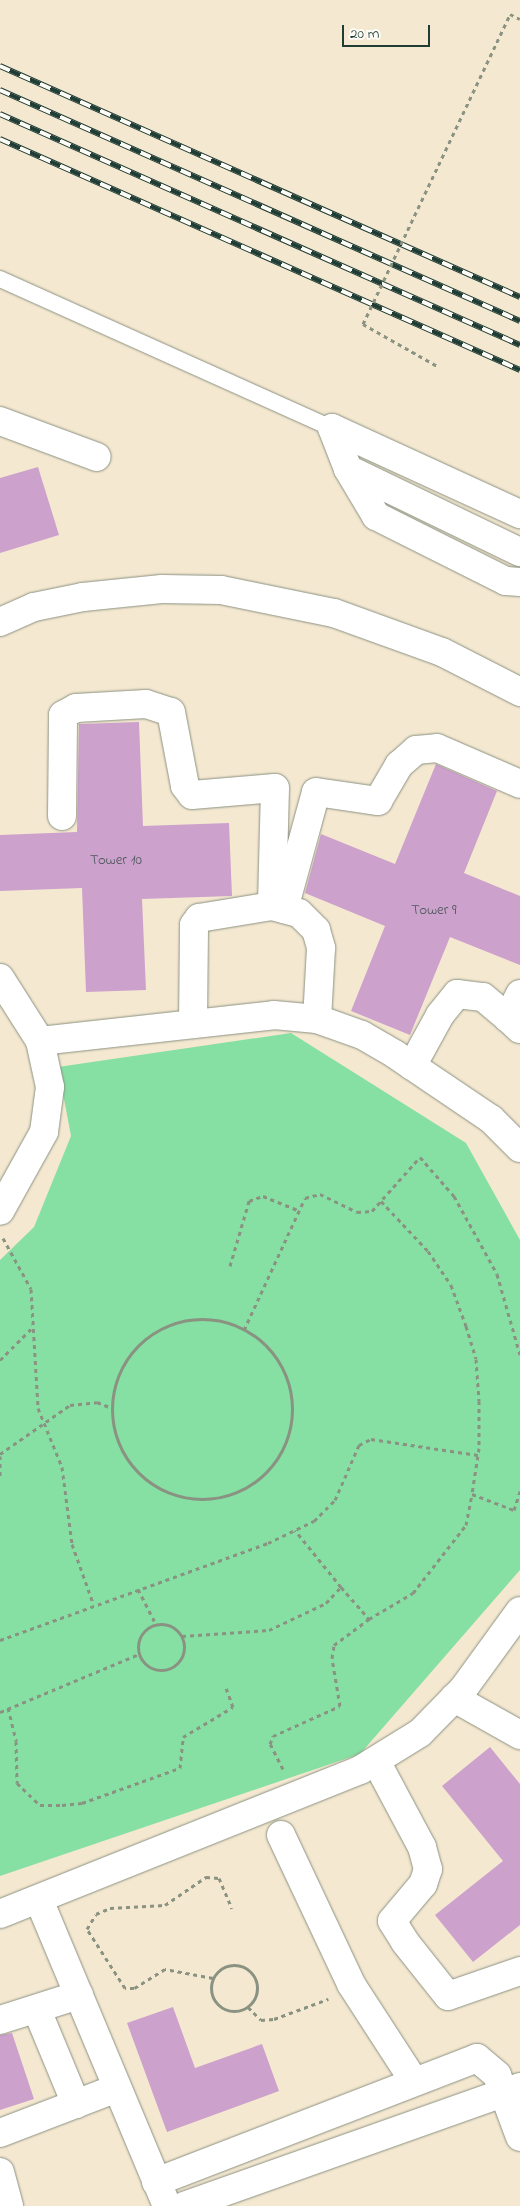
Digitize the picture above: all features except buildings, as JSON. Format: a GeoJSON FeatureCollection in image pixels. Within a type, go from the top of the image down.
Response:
{"type":"FeatureCollection","features":[{"type":"Feature","properties":{"kind":"street"},"geometry":{"type":"LineString","coordinates":[[0,421],[97,457]]}},
{"type":"Feature","properties":{"kind":"street"},"geometry":{"type":"LineString","coordinates":[[332,428],[348,470],[376,516],[506,581],[520,582]]}},
{"type":"Feature","properties":{"kind":"street"},"geometry":{"type":"LineString","coordinates":[[332,428],[520,514]]}},
{"type":"Feature","properties":{"kind":"street"},"geometry":{"type":"LineString","coordinates":[[348,470],[520,552]]}},
{"type":"Feature","properties":{"kind":"street"},"geometry":{"type":"LineString","coordinates":[[0,622],[34,607],[83,597],[162,589],[221,590],[334,613],[442,652],[520,692]]}},
{"type":"Feature","properties":{"kind":"street"},"geometry":{"type":"LineString","coordinates":[[62,816],[63,715],[76,708],[146,704],[171,712],[185,786],[192,795],[274,788],[278,908]]}},
{"type":"Feature","properties":{"kind":"street"},"geometry":{"type":"LineString","coordinates":[[278,908],[316,792],[378,801],[400,765],[416,750],[437,748],[520,784]]}},
{"type":"Feature","properties":{"kind":"street"},"geometry":{"type":"LineString","coordinates":[[193,1024],[194,925],[198,918],[278,908],[299,913],[316,930],[321,948],[318,1019]]}},
{"type":"Feature","properties":{"kind":"street"},"geometry":{"type":"LineString","coordinates":[[0,978],[40,1041],[50,1087],[44,1132],[0,1211]]}},
{"type":"Feature","properties":{"kind":"street"},"geometry":{"type":"LineString","coordinates":[[412,1066],[440,1015],[457,994],[483,997],[514,1024],[520,994]]}},
{"type":"Feature","properties":{"kind":"street"},"geometry":{"type":"LineString","coordinates":[[40,1041],[274,1015],[318,1019],[362,1035],[412,1066],[490,1120],[520,1148]]}},
{"type":"Feature","properties":{"kind":"street"},"geometry":{"type":"LineString","coordinates":[[0,1914],[39,1900],[376,1761],[420,1734],[454,1698],[502,1641],[520,1610]]}},
{"type":"Feature","properties":{"kind":"street"},"geometry":{"type":"LineString","coordinates":[[454,1698],[520,1735]]}},
{"type":"Feature","properties":{"kind":"street"},"geometry":{"type":"LineString","coordinates":[[376,1761],[422,1847],[428,1869],[423,1884],[392,1921],[405,1942],[448,1996],[520,1972]]}},
{"type":"Feature","properties":{"kind":"street"},"geometry":{"type":"LineString","coordinates":[[280,1835],[354,1988],[413,2080]]}},
{"type":"Feature","properties":{"kind":"street"},"geometry":{"type":"LineString","coordinates":[[39,1900],[162,2194],[413,2080],[477,2058],[488,2064],[513,2090],[520,2137]]}},
{"type":"Feature","properties":{"kind":"street"},"geometry":{"type":"LineString","coordinates":[[0,2020],[37,2010],[79,1995]]}},
{"type":"Feature","properties":{"kind":"street"},"geometry":{"type":"LineString","coordinates":[[37,2010],[76,2104]]}},
{"type":"Feature","properties":{"kind":"street"},"geometry":{"type":"LineString","coordinates":[[0,2133],[117,2088]]}},
{"type":"Feature","properties":{"kind":"street"},"geometry":{"type":"LineString","coordinates":[[184,2206],[513,2090]]}},
{"type":"Feature","properties":{"kind":"street"},"geometry":{"type":"LineString","coordinates":[[0,2172],[9,2206]]}},
{"type":"Feature","properties":{"kind":"lane"},"geometry":{"type":"LineString","coordinates":[[0,279],[332,428]]}},
{"type":"Feature","properties":{"kind":"path"},"geometry":{"type":"LineString","coordinates":[[439,367],[363,324],[510,14],[520,18]]}},
{"type":"Feature","properties":{"kind":"path"},"geometry":{"type":"LineString","coordinates":[[244,1330],[298,1210],[306,1198],[320,1194],[357,1212],[372,1212],[420,1157],[454,1196],[496,1274],[520,1355]]}},
{"type":"Feature","properties":{"kind":"path"},"geometry":{"type":"LineString","coordinates":[[230,1266],[249,1201],[263,1196],[298,1210]]}},
{"type":"Feature","properties":{"kind":"path"},"geometry":{"type":"LineString","coordinates":[[283,1769],[270,1744],[273,1736],[340,1706],[332,1658],[334,1645],[369,1619],[413,1593],[443,1559],[466,1525],[472,1494],[478,1455],[476,1359],[466,1326],[451,1285],[428,1251],[382,1201]]}},
{"type":"Feature","properties":{"kind":"path"},"geometry":{"type":"LineString","coordinates":[[0,1233],[31,1289],[31,1329],[43,1421],[62,1467],[72,1544],[93,1603]]}},
{"type":"Feature","properties":{"kind":"path"},"geometry":{"type":"LineString","coordinates":[[208,1318],[244,1330],[261,1340],[280,1362],[291,1389],[292,1419],[284,1448],[266,1473],[242,1490],[212,1498],[181,1496],[153,1485],[131,1464],[116,1438],[112,1408],[117,1379],[131,1354],[152,1334],[179,1321],[208,1318]]}},
{"type":"Feature","properties":{"kind":"path"},"geometry":{"type":"LineString","coordinates":[[0,1360],[31,1329]]}},
{"type":"Feature","properties":{"kind":"path"},"geometry":{"type":"LineString","coordinates":[[0,1478],[0,1455],[43,1421],[70,1405],[97,1402],[112,1408]]}},
{"type":"Feature","properties":{"kind":"path"},"geometry":{"type":"LineString","coordinates":[[0,1640],[93,1603],[138,1590],[314,1521],[335,1500],[359,1445],[371,1439],[478,1455]]}},
{"type":"Feature","properties":{"kind":"path"},"geometry":{"type":"LineString","coordinates":[[472,1494],[514,1510],[520,1491]]}},
{"type":"Feature","properties":{"kind":"path"},"geometry":{"type":"LineString","coordinates":[[295,1530],[369,1619]]}},
{"type":"Feature","properties":{"kind":"path"},"geometry":{"type":"LineString","coordinates":[[182,1636],[269,1630],[326,1603],[341,1586]]}},
{"type":"Feature","properties":{"kind":"path"},"geometry":{"type":"LineString","coordinates":[[138,1590],[156,1624]]}},
{"type":"Feature","properties":{"kind":"path"},"geometry":{"type":"LineString","coordinates":[[156,1624],[172,1626],[182,1636],[181,1658],[170,1668],[155,1669],[139,1654],[144,1632],[156,1624]]}},
{"type":"Feature","properties":{"kind":"path"},"geometry":{"type":"LineString","coordinates":[[0,1712],[139,1654]]}},
{"type":"Feature","properties":{"kind":"path"},"geometry":{"type":"LineString","coordinates":[[8,1708],[16,1741],[17,1783],[40,1804],[62,1805],[82,1803],[180,1768],[183,1737],[233,1707],[225,1685]]}},
{"type":"Feature","properties":{"kind":"path"},"geometry":{"type":"LineString","coordinates":[[213,1978],[166,1970],[134,1988],[126,1988],[87,1929],[96,1914],[110,1908],[165,1905],[206,1876],[219,1878],[232,1908]]}},
{"type":"Feature","properties":{"kind":"path"},"geometry":{"type":"LineString","coordinates":[[223,1968],[245,1968],[257,1987],[248,2007],[233,2012],[219,2006],[211,1994],[213,1978],[223,1968]]}},
{"type":"Feature","properties":{"kind":"path"},"geometry":{"type":"LineString","coordinates":[[248,2007],[261,2020],[274,2019],[354,1988]]}},
{"type":"Feature","properties":{"kind":"green space"},"geometry":{"type":"Polygon","coordinates":[[[291,1033],[466,1143],[520,1240],[520,1570],[360,1754],[0,1876],[0,1260],[34,1227],[71,1136],[58,1067],[291,1033]]]}},
{"type":"Feature","properties":{"kind":"railway"},"geometry":{"type":"LineString","coordinates":[[0,66],[520,297]]}},
{"type":"Feature","properties":{"kind":"railway"},"geometry":{"type":"LineString","coordinates":[[0,90],[520,321]]}},
{"type":"Feature","properties":{"kind":"railway"},"geometry":{"type":"LineString","coordinates":[[0,114],[520,345]]}},
{"type":"Feature","properties":{"kind":"railway"},"geometry":{"type":"LineString","coordinates":[[0,139],[520,370]]}}]}
